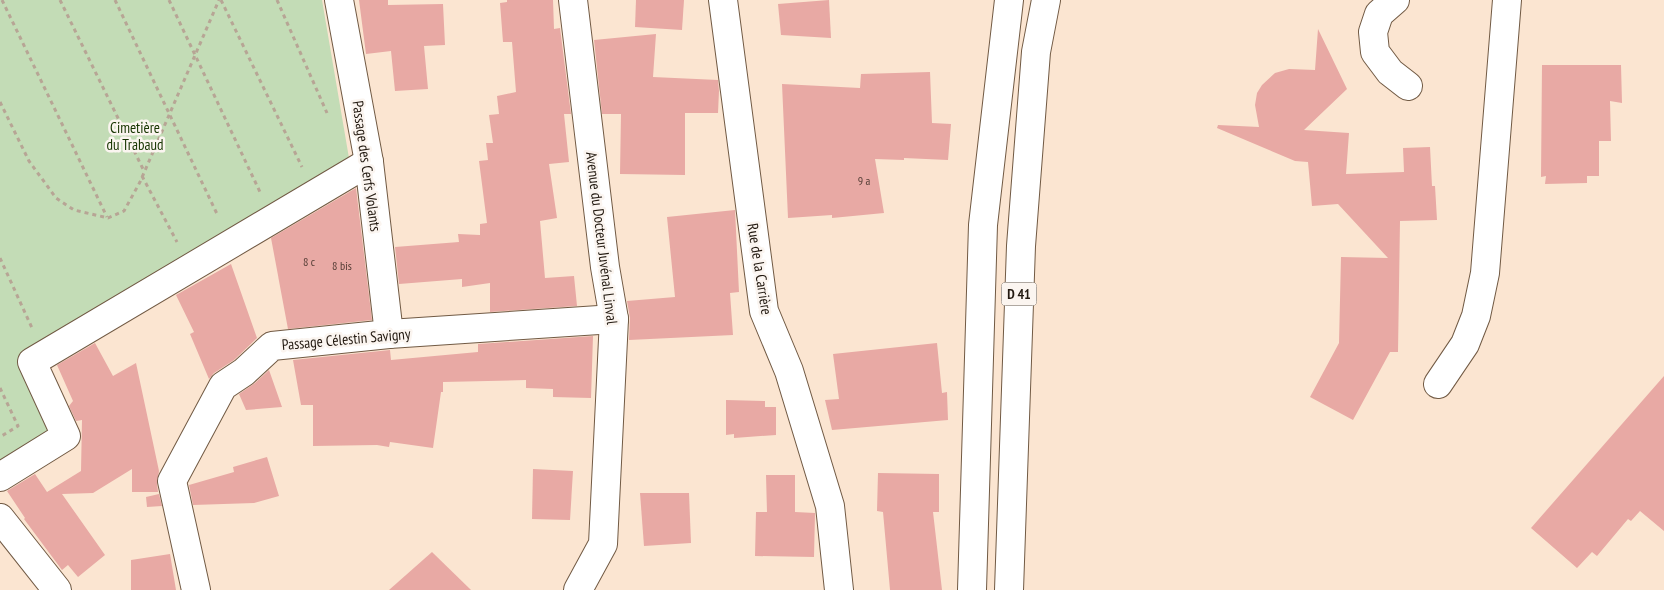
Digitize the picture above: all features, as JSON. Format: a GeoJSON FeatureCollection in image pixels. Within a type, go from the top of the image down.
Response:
{"type":"FeatureCollection","features":[{"type":"Feature","properties":{"kind":"main road","name":"Passage des Cerfs Volants"},"geometry":{"type":"LineString","coordinates":[[339,0],[369,162],[389,334]]}},
{"type":"Feature","properties":{"kind":"main road","name":"Avenue du Docteur Juvénal Linval"},"geometry":{"type":"LineString","coordinates":[[573,0],[605,267],[614,319],[603,544],[578,590]]}},
{"type":"Feature","properties":{"kind":"main road","name":"Rue de la Carrière"},"geometry":{"type":"LineString","coordinates":[[723,0],[764,311],[788,371],[830,506],[839,590]]}},
{"type":"Feature","properties":{"kind":"main road","name":"D 41"},"geometry":{"type":"LineString","coordinates":[[972,590],[983,225],[1009,0]]}},
{"type":"Feature","properties":{"kind":"main road","name":"D 41"},"geometry":{"type":"LineString","coordinates":[[1009,590],[1021,246],[1036,52],[1046,0]]}},
{"type":"Feature","properties":{"kind":"main road"},"geometry":{"type":"LineString","coordinates":[[1395,0],[1378,14],[1373,32],[1374,52],[1390,72],[1408,86]]}},
{"type":"Feature","properties":{"kind":"main road"},"geometry":{"type":"LineString","coordinates":[[1438,384],[1465,344],[1476,316],[1485,273],[1507,0]]}},
{"type":"Feature","properties":{"kind":"main road"},"geometry":{"type":"LineString","coordinates":[[0,477],[66,436],[32,362],[369,162]]}},
{"type":"Feature","properties":{"kind":"main road","name":"Passage Célestin Savigny"},"geometry":{"type":"LineString","coordinates":[[196,590],[172,481],[222,386],[244,372],[272,346],[389,334],[614,319]]}},
{"type":"Feature","properties":{"kind":"main road"},"geometry":{"type":"LineString","coordinates":[[0,518],[57,590]]}},
{"type":"Feature","properties":{"kind":"path"},"geometry":{"type":"LineString","coordinates":[[2,0],[108,218]]}},
{"type":"Feature","properties":{"kind":"path"},"geometry":{"type":"LineString","coordinates":[[60,0],[145,171]]}},
{"type":"Feature","properties":{"kind":"path"},"geometry":{"type":"LineString","coordinates":[[114,0],[219,217]]}},
{"type":"Feature","properties":{"kind":"path"},"geometry":{"type":"LineString","coordinates":[[169,0],[260,193]]}},
{"type":"Feature","properties":{"kind":"path"},"geometry":{"type":"LineString","coordinates":[[0,102],[29,161],[56,198],[74,210],[108,218],[124,212],[145,171],[220,0]]}},
{"type":"Feature","properties":{"kind":"path"},"geometry":{"type":"LineString","coordinates":[[220,0],[303,170]]}},
{"type":"Feature","properties":{"kind":"path"},"geometry":{"type":"LineString","coordinates":[[277,0],[328,116]]}},
{"type":"Feature","properties":{"kind":"path"},"geometry":{"type":"LineString","coordinates":[[142,176],[178,243]]}},
{"type":"Feature","properties":{"kind":"path"},"geometry":{"type":"LineString","coordinates":[[0,258],[35,334]]}},
{"type":"Feature","properties":{"kind":"path"},"geometry":{"type":"LineString","coordinates":[[0,388],[18,426],[0,437]]}},
{"type":"Feature","properties":{"kind":"green space","name":"Cimetière du Trabaud"},"geometry":{"type":"Polygon","coordinates":[[[0,0],[322,0],[350,164],[22,359],[54,432],[0,463],[0,0]]]}},
{"type":"Feature","properties":{"kind":"building"},"geometry":{"type":"Polygon","coordinates":[[[359,0],[388,0],[388,5],[443,4],[445,45],[424,46],[428,89],[395,91],[391,51],[366,54],[359,0]]]}},
{"type":"Feature","properties":{"kind":"building"},"geometry":{"type":"Polygon","coordinates":[[[507,0],[553,0],[554,29],[560,28],[571,114],[564,114],[569,162],[549,164],[557,218],[540,221],[545,278],[574,276],[577,306],[490,312],[490,283],[462,287],[462,279],[399,284],[395,247],[459,242],[458,234],[480,235],[480,224],[487,223],[479,161],[488,160],[486,143],[493,143],[489,115],[499,114],[497,96],[516,92],[512,42],[503,42],[500,3],[507,2],[507,0]]]}},
{"type":"Feature","properties":{"kind":"building"},"geometry":{"type":"Polygon","coordinates":[[[636,0],[684,0],[682,30],[635,27],[636,0]]]}},
{"type":"Feature","properties":{"kind":"building"},"geometry":{"type":"Polygon","coordinates":[[[829,0],[831,38],[781,35],[778,4],[829,0]]]}},
{"type":"Feature","properties":{"kind":"building"},"geometry":{"type":"Polygon","coordinates":[[[1318,29],[1347,89],[1304,130],[1349,133],[1346,174],[1404,172],[1403,148],[1430,147],[1432,186],[1435,186],[1437,220],[1400,221],[1398,352],[1390,352],[1353,420],[1310,397],[1339,343],[1341,257],[1388,258],[1338,204],[1312,206],[1308,162],[1295,161],[1217,128],[1218,125],[1259,127],[1255,105],[1257,93],[1262,85],[1275,73],[1289,69],[1315,70],[1318,29]]]}},
{"type":"Feature","properties":{"kind":"building"},"geometry":{"type":"Polygon","coordinates":[[[656,34],[653,77],[718,80],[718,113],[685,113],[685,175],[620,174],[621,114],[602,114],[594,40],[656,34]]]}},
{"type":"Feature","properties":{"kind":"building"},"geometry":{"type":"Polygon","coordinates":[[[1542,65],[1621,65],[1622,103],[1610,101],[1611,141],[1599,141],[1599,176],[1587,176],[1587,183],[1545,184],[1546,176],[1541,177],[1542,65]]]}},
{"type":"Feature","properties":{"kind":"building"},"geometry":{"type":"Polygon","coordinates":[[[930,72],[932,123],[951,124],[948,160],[875,159],[884,213],[832,218],[832,215],[788,218],[782,84],[860,88],[861,74],[930,72]]]}},
{"type":"Feature","properties":{"kind":"building"},"geometry":{"type":"Polygon","coordinates":[[[356,188],[372,320],[288,329],[271,238],[356,188]]]}},
{"type":"Feature","properties":{"kind":"building"},"geometry":{"type":"Polygon","coordinates":[[[735,210],[739,292],[730,293],[733,335],[629,340],[630,318],[627,301],[675,297],[667,217],[735,210]]]}},
{"type":"Feature","properties":{"kind":"building"},"geometry":{"type":"Polygon","coordinates":[[[231,264],[257,338],[234,360],[214,373],[209,379],[190,334],[194,332],[176,295],[231,264]]]}},
{"type":"Feature","properties":{"kind":"building"},"geometry":{"type":"Polygon","coordinates":[[[593,336],[591,398],[553,397],[553,389],[526,388],[526,380],[443,382],[433,448],[390,442],[389,447],[377,445],[313,446],[313,405],[301,405],[293,360],[390,350],[391,360],[478,352],[478,344],[593,336]]]}},
{"type":"Feature","properties":{"kind":"building"},"geometry":{"type":"Polygon","coordinates":[[[95,343],[113,376],[136,363],[159,471],[158,492],[132,492],[132,469],[93,493],[62,494],[105,555],[78,577],[68,565],[62,570],[24,519],[7,491],[35,474],[47,492],[81,471],[82,420],[76,421],[69,406],[73,401],[57,365],[95,343]]]}},
{"type":"Feature","properties":{"kind":"building"},"geometry":{"type":"Polygon","coordinates":[[[937,343],[942,393],[947,392],[948,420],[832,430],[825,400],[839,399],[833,354],[937,343]]]}},
{"type":"Feature","properties":{"kind":"building"},"geometry":{"type":"Polygon","coordinates":[[[269,370],[282,407],[246,410],[239,394],[269,370]]]}},
{"type":"Feature","properties":{"kind":"building"},"geometry":{"type":"Polygon","coordinates":[[[1664,376],[1664,531],[1640,511],[1631,521],[1628,519],[1597,556],[1592,552],[1577,568],[1531,528],[1664,376]]]}},
{"type":"Feature","properties":{"kind":"building"},"geometry":{"type":"Polygon","coordinates":[[[726,400],[765,401],[765,407],[776,407],[776,435],[734,438],[734,434],[726,435],[726,400]]]}},
{"type":"Feature","properties":{"kind":"building"},"geometry":{"type":"Polygon","coordinates":[[[267,457],[279,496],[254,503],[193,505],[189,485],[234,472],[233,467],[267,457]]]}},
{"type":"Feature","properties":{"kind":"building"},"geometry":{"type":"Polygon","coordinates":[[[533,469],[573,471],[570,520],[532,519],[533,469]]]}},
{"type":"Feature","properties":{"kind":"building"},"geometry":{"type":"Polygon","coordinates":[[[878,473],[939,474],[939,512],[933,512],[942,590],[890,590],[883,512],[877,511],[878,473]]]}},
{"type":"Feature","properties":{"kind":"building"},"geometry":{"type":"Polygon","coordinates":[[[766,475],[795,475],[795,512],[815,513],[814,557],[755,556],[756,512],[767,512],[766,475]]]}},
{"type":"Feature","properties":{"kind":"building"},"geometry":{"type":"Polygon","coordinates":[[[640,493],[689,493],[691,543],[644,546],[640,493]]]}},
{"type":"Feature","properties":{"kind":"building"},"geometry":{"type":"Polygon","coordinates":[[[159,494],[162,506],[147,507],[146,497],[159,494]]]}},
{"type":"Feature","properties":{"kind":"building"},"geometry":{"type":"Polygon","coordinates":[[[432,552],[471,590],[389,590],[432,552]]]}},
{"type":"Feature","properties":{"kind":"building"},"geometry":{"type":"Polygon","coordinates":[[[170,554],[176,590],[131,590],[131,560],[170,554]]]}}]}
